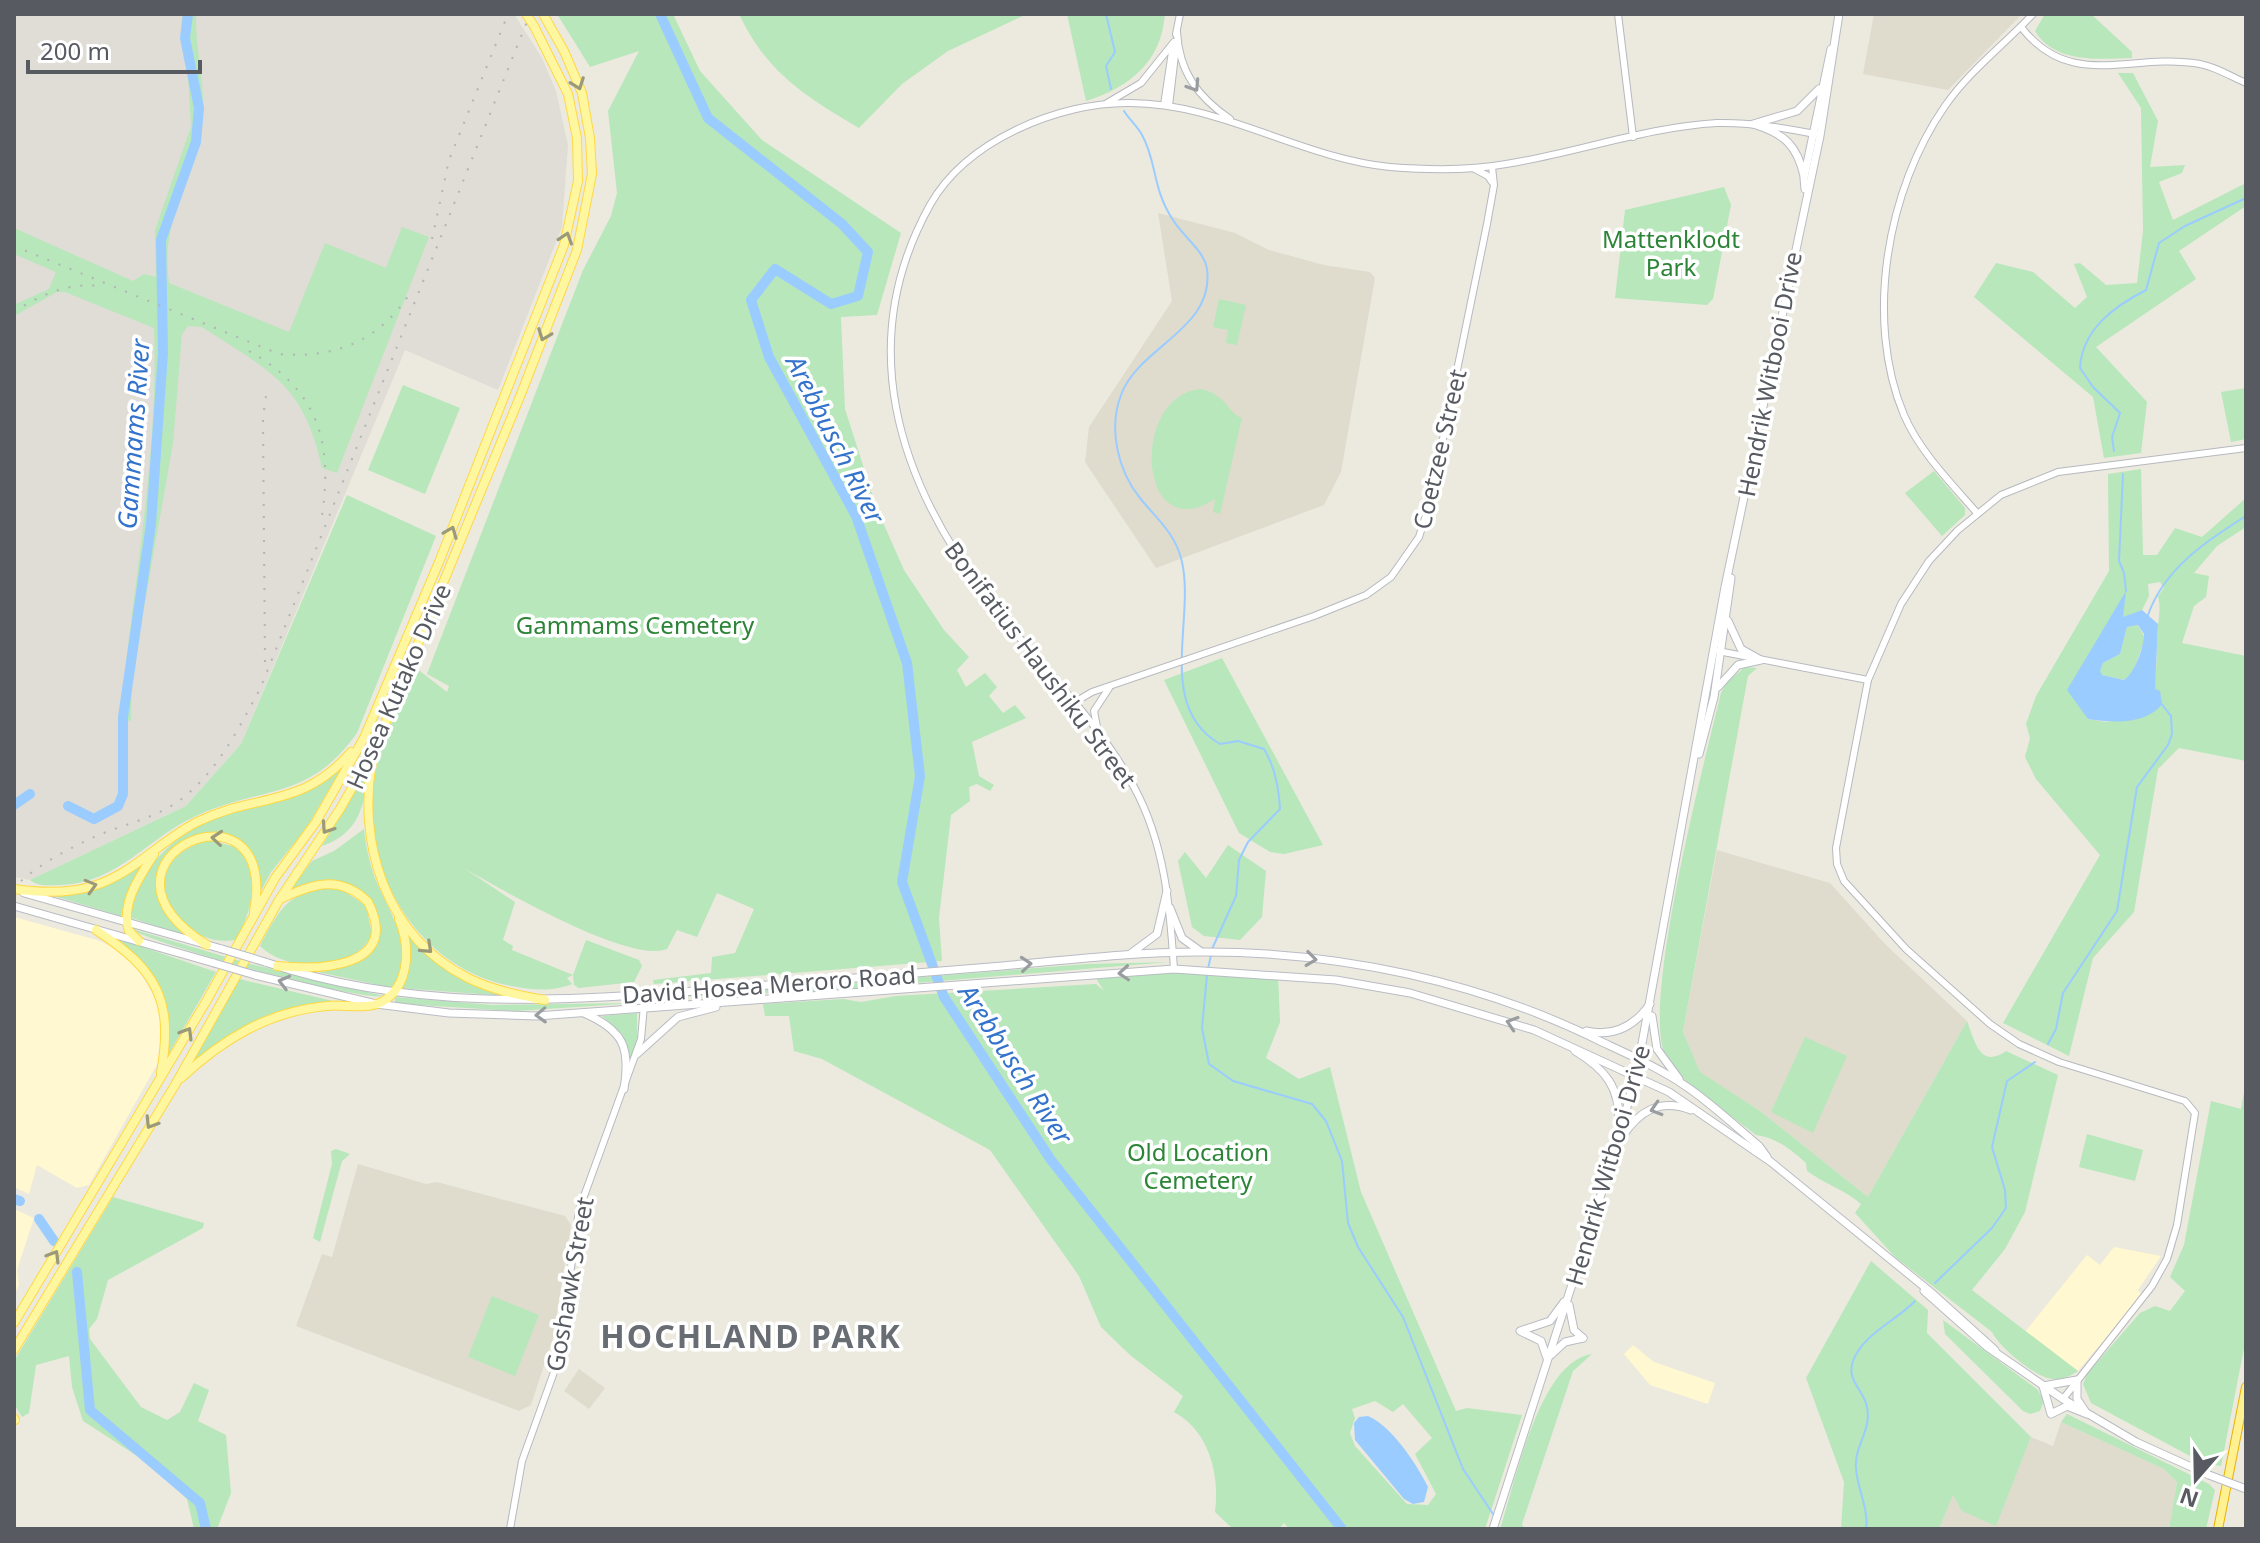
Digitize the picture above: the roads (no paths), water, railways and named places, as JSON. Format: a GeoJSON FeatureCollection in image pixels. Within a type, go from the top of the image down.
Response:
{"type":"FeatureCollection","features":[{"type":"Feature","properties":{"kind":"highway"},"geometry":{"type":"LineString","coordinates":[[2218,1529],[2246,1387]]}},
{"type":"Feature","properties":{"kind":"main road","name":"Hosea Kutako Drive"},"geometry":{"type":"LineString","coordinates":[[14,1323],[275,878],[316,822],[364,738],[439,562],[571,224],[578,181],[574,120],[555,63],[526,14]]}},
{"type":"Feature","properties":{"kind":"main road","name":"Hosea Kutako Drive"},"geometry":{"type":"LineString","coordinates":[[14,1350],[175,1085],[279,900],[340,809],[375,748],[521,394],[585,220],[592,174],[584,103],[564,51],[543,14]]}},
{"type":"Feature","properties":{"kind":"main road","name":"Hendrik Witbooi Drive"},"geometry":{"type":"LineString","coordinates":[[1493,1529],[1618,1142],[1639,1060],[1839,14]]}},
{"type":"Feature","properties":{"kind":"main road","name":"Hendrik Witbooi Drive"},"geometry":{"type":"LineString","coordinates":[[1806,191],[1804,178],[1817,135],[1822,85],[1834,39]]}},
{"type":"Feature","properties":{"kind":"main road"},"geometry":{"type":"LineString","coordinates":[[1753,124],[1797,111],[1822,85]]}},
{"type":"Feature","properties":{"kind":"main road"},"geometry":{"type":"LineString","coordinates":[[1753,124],[1787,139],[1797,153],[1804,178]]}},
{"type":"Feature","properties":{"kind":"main road","name":"Hendrik Witbooi Drive"},"geometry":{"type":"LineString","coordinates":[[1688,793],[1714,697],[1733,556]]}},
{"type":"Feature","properties":{"kind":"main road"},"geometry":{"type":"LineString","coordinates":[[1727,618],[1741,649],[1761,660]]}},
{"type":"Feature","properties":{"kind":"main road"},"geometry":{"type":"LineString","coordinates":[[1714,697],[1730,670],[1746,662],[1761,660]]}},
{"type":"Feature","properties":{"kind":"main road"},"geometry":{"type":"LineString","coordinates":[[14,890],[47,893],[96,885],[202,819],[307,788],[340,765],[364,738]]}},
{"type":"Feature","properties":{"kind":"main road"},"geometry":{"type":"LineString","coordinates":[[175,1085],[222,1044],[273,1017],[326,1006],[376,1004],[392,992],[408,957],[404,932],[374,861],[366,821],[375,748]]}},
{"type":"Feature","properties":{"kind":"main road"},"geometry":{"type":"LineString","coordinates":[[207,945],[171,916],[160,887],[161,874],[171,854],[189,841],[219,836],[248,852],[257,883],[253,920]]}},
{"type":"Feature","properties":{"kind":"main road"},"geometry":{"type":"LineString","coordinates":[[139,941],[126,923],[135,883],[158,848]]}},
{"type":"Feature","properties":{"kind":"main road"},"geometry":{"type":"LineString","coordinates":[[277,966],[314,970],[336,967],[365,953],[374,933],[368,902],[343,885],[314,884],[279,900]]}},
{"type":"Feature","properties":{"kind":"main road","name":"David Hosea Meroro Road"},"geometry":{"type":"LineString","coordinates":[[14,890],[277,966],[392,992],[456,1000],[545,1000],[645,994],[1173,953],[1233,953],[1351,964],[1411,975],[1494,997],[1577,1029],[1687,1087],[1759,1146],[1771,1162]]}},
{"type":"Feature","properties":{"kind":"main road"},"geometry":{"type":"LineString","coordinates":[[1128,955],[1157,934],[1167,891]]}},
{"type":"Feature","properties":{"kind":"main road"},"geometry":{"type":"LineString","coordinates":[[393,904],[425,948],[457,972],[484,985],[545,1000]]}},
{"type":"Feature","properties":{"kind":"main road","name":"David Hosea Meroro Road"},"geometry":{"type":"LineString","coordinates":[[14,906],[255,975],[376,1004],[469,1014],[583,1012],[737,1003],[1174,969],[1231,970],[1336,980],[1410,993],[1548,1035],[1636,1073],[1706,1116],[1771,1162],[1919,1286],[1936,1304],[2043,1386],[2087,1414],[2209,1475],[2246,1489]]}},
{"type":"Feature","properties":{"kind":"main road"},"geometry":{"type":"LineString","coordinates":[[1170,908],[1182,938],[1204,952]]}},
{"type":"Feature","properties":{"kind":"main road"},"geometry":{"type":"LineString","coordinates":[[96,930],[130,953],[157,988],[167,1029],[161,1077]]}},
{"type":"Feature","properties":{"kind":"main road"},"geometry":{"type":"LineString","coordinates":[[1577,1029],[1616,1031],[1633,1022],[1651,1002]]}},
{"type":"Feature","properties":{"kind":"main road"},"geometry":{"type":"LineString","coordinates":[[1651,1002],[1657,1049],[1667,1066],[1687,1087]]}},
{"type":"Feature","properties":{"kind":"main road"},"geometry":{"type":"LineString","coordinates":[[637,1054],[678,1017],[737,1003]]}},
{"type":"Feature","properties":{"kind":"main road"},"geometry":{"type":"LineString","coordinates":[[583,1012],[609,1025],[623,1043],[627,1070],[624,1089]]}},
{"type":"Feature","properties":{"kind":"main road"},"geometry":{"type":"LineString","coordinates":[[1548,1035],[1595,1063],[1613,1084],[1619,1108],[1618,1142]]}},
{"type":"Feature","properties":{"kind":"main road"},"geometry":{"type":"LineString","coordinates":[[1618,1142],[1637,1117],[1650,1108],[1671,1105],[1706,1116]]}},
{"type":"Feature","properties":{"kind":"main road"},"geometry":{"type":"LineString","coordinates":[[1570,1294],[1571,1321],[1583,1338],[1565,1342],[1548,1360],[1541,1341],[1520,1331],[1550,1321],[1570,1294]]}},
{"type":"Feature","properties":{"kind":"main road"},"geometry":{"type":"LineString","coordinates":[[2077,1380],[2077,1399],[2087,1414],[2067,1406],[2051,1414],[2043,1386],[2077,1380]]}},
{"type":"Feature","properties":{"kind":"street"},"geometry":{"type":"LineString","coordinates":[[1167,106],[1180,14]]}},
{"type":"Feature","properties":{"kind":"street"},"geometry":{"type":"LineString","coordinates":[[1618,14],[1633,137]]}},
{"type":"Feature","properties":{"kind":"street"},"geometry":{"type":"LineString","coordinates":[[1977,513],[1924,449],[1904,416],[1890,362],[1886,269],[1901,196],[1925,139],[1969,76],[2033,14]]}},
{"type":"Feature","properties":{"kind":"street"},"geometry":{"type":"LineString","coordinates":[[2021,27],[2044,51],[2072,64],[2197,63],[2246,83]]}},
{"type":"Feature","properties":{"kind":"street"},"geometry":{"type":"LineString","coordinates":[[1167,106],[1177,32]]}},
{"type":"Feature","properties":{"kind":"street"},"geometry":{"type":"LineString","coordinates":[[1177,32],[1182,66],[1191,84],[1201,97],[1237,124]]}},
{"type":"Feature","properties":{"kind":"street"},"geometry":{"type":"LineString","coordinates":[[1102,105],[1141,83],[1174,42]]}},
{"type":"Feature","properties":{"kind":"street","name":"Bonifatius Haushiku Street"},"geometry":{"type":"LineString","coordinates":[[1174,969],[1167,891],[1147,814],[1129,778],[1064,687],[987,597],[936,521],[906,443],[891,383],[889,334],[896,286],[907,252],[936,195],[977,154],[1014,133],[1102,105],[1167,106],[1237,124],[1306,149],[1368,164],[1423,169],[1492,167],[1709,124],[1753,124],[1817,135]]}},
{"type":"Feature","properties":{"kind":"street"},"geometry":{"type":"LineString","coordinates":[[1494,185],[1497,174],[1507,164]]}},
{"type":"Feature","properties":{"kind":"street","name":"Coetzee Street"},"geometry":{"type":"LineString","coordinates":[[1075,702],[1092,692],[1366,595],[1391,577],[1406,558],[1419,537],[1439,464],[1494,185],[1492,167]]}},
{"type":"Feature","properties":{"kind":"street"},"geometry":{"type":"LineString","coordinates":[[1471,168],[1488,176],[1494,185]]}},
{"type":"Feature","properties":{"kind":"street"},"geometry":{"type":"LineString","coordinates":[[2063,1399],[2152,1286],[2167,1259],[2177,1225],[2195,1113],[2185,1101],[2059,1062],[2009,1037],[1974,1012],[1924,967],[1844,881],[1837,864],[1836,848],[1868,680],[1913,583],[1938,551],[1977,513],[2016,487],[2058,472],[2246,448]]}},
{"type":"Feature","properties":{"kind":"street"},"geometry":{"type":"LineString","coordinates":[[1718,650],[1868,680]]}},
{"type":"Feature","properties":{"kind":"street"},"geometry":{"type":"LineString","coordinates":[[1064,687],[1077,694],[1092,692]]}},
{"type":"Feature","properties":{"kind":"street"},"geometry":{"type":"LineString","coordinates":[[1100,738],[1094,711],[1109,688]]}},
{"type":"Feature","properties":{"kind":"street","name":"Goshawk Street"},"geometry":{"type":"LineString","coordinates":[[510,1529],[522,1461],[558,1361],[579,1210],[637,1054],[645,994]]}},
{"type":"Feature","properties":{"kind":"water"},"geometry":{"type":"Polygon","coordinates":[[[2126,591],[2123,617],[2142,610],[2158,624],[2155,689],[2160,691],[2162,704],[2138,719],[2117,722],[2088,719],[2067,690],[2126,591]],[[2138,625],[2127,627],[2120,654],[2103,663],[2102,675],[2124,680],[2128,677],[2138,659],[2144,634],[2138,625]]]}},
{"type":"Feature","properties":{"kind":"water"},"geometry":{"type":"Polygon","coordinates":[[[1368,1416],[1386,1428],[1411,1458],[1428,1487],[1424,1502],[1413,1504],[1404,1499],[1355,1440],[1354,1423],[1359,1417],[1368,1416]]]}},
{"type":"Feature","properties":{"kind":"waterway","name":"Gammams River"},"geometry":{"type":"LineString","coordinates":[[68,806],[94,819],[118,806],[123,794],[123,717],[151,524],[163,353],[161,240],[196,142],[199,108],[185,38],[188,14]]}},
{"type":"Feature","properties":{"kind":"waterway","name":"Arebbusch River"},"geometry":{"type":"LineString","coordinates":[[660,14],[708,118],[842,224],[868,252],[858,296],[831,304],[775,269],[751,300],[769,357],[856,516],[907,663],[920,776],[902,882],[944,997],[1051,1160],[1342,1529]]}},
{"type":"Feature","properties":{"kind":"waterway"},"geometry":{"type":"LineString","coordinates":[[1106,14],[1115,52],[1106,66],[1111,89]]}},
{"type":"Feature","properties":{"kind":"waterway"},"geometry":{"type":"LineString","coordinates":[[1124,111],[1147,145],[1166,209],[1202,256],[1207,269],[1206,290],[1199,307],[1188,322],[1143,363],[1121,395],[1115,422],[1117,449],[1132,487],[1169,533],[1181,558],[1185,581],[1183,684],[1188,707],[1200,727],[1220,744],[1238,741],[1264,749],[1274,770],[1280,809],[1248,842],[1239,860],[1236,896],[1212,949]]}},
{"type":"Feature","properties":{"kind":"waterway"},"geometry":{"type":"LineString","coordinates":[[2114,451],[2112,437],[2120,413],[2093,387],[2080,368],[2087,342],[2112,311],[2146,290],[2159,243],[2185,226],[2246,198]]}},
{"type":"Feature","properties":{"kind":"waterway"},"geometry":{"type":"LineString","coordinates":[[2123,474],[2119,561],[2126,591]]}},
{"type":"Feature","properties":{"kind":"waterway"},"geometry":{"type":"LineString","coordinates":[[2148,615],[2175,570],[2202,546],[2246,516]]}},
{"type":"Feature","properties":{"kind":"waterway"},"geometry":{"type":"LineString","coordinates":[[2048,1044],[2056,1029],[2063,993],[2117,911],[2137,787],[2168,745],[2172,734],[2171,716],[2160,702]]}},
{"type":"Feature","properties":{"kind":"waterway","name":"Gammams River"},"geometry":{"type":"LineString","coordinates":[[14,805],[30,794]]}},
{"type":"Feature","properties":{"kind":"waterway"},"geometry":{"type":"LineString","coordinates":[[1208,969],[1211,955]]}},
{"type":"Feature","properties":{"kind":"waterway"},"geometry":{"type":"LineString","coordinates":[[1207,975],[1202,1028],[1209,1064],[1233,1081],[1312,1104],[1326,1121],[1342,1161],[1348,1223],[1358,1247],[1403,1317],[1463,1469],[1495,1517]]}},
{"type":"Feature","properties":{"kind":"waterway"},"geometry":{"type":"LineString","coordinates":[[1935,1283],[1992,1228],[2006,1208],[2005,1190],[1992,1147],[2007,1081],[2035,1062]]}},
{"type":"Feature","properties":{"kind":"waterway","name":"Gammams River"},"geometry":{"type":"LineString","coordinates":[[14,1199],[20,1201]]}},
{"type":"Feature","properties":{"kind":"waterway","name":"Gammams River"},"geometry":{"type":"LineString","coordinates":[[39,1219],[54,1241]]}},
{"type":"Feature","properties":{"kind":"waterway","name":"Gammams River"},"geometry":{"type":"LineString","coordinates":[[77,1272],[90,1410],[200,1503],[206,1529]]}},
{"type":"Feature","properties":{"kind":"waterway"},"geometry":{"type":"LineString","coordinates":[[1866,1529],[1856,1460],[1868,1415],[1851,1368],[1864,1343],[1915,1301]]}},
{"type":"Feature","properties":{"kind":"railway"},"geometry":{"type":"LineString","coordinates":[[432,239],[449,160],[508,14]]}},
{"type":"Feature","properties":{"kind":"railway"},"geometry":{"type":"LineString","coordinates":[[21,881],[80,844],[176,803],[203,779],[234,736],[260,689],[530,14]]}},
{"type":"Feature","properties":{"kind":"railway"},"geometry":{"type":"LineString","coordinates":[[14,246],[279,354],[320,353],[356,343],[386,322],[412,290]]}},
{"type":"Feature","properties":{"kind":"railway"},"geometry":{"type":"LineString","coordinates":[[14,312],[54,292],[76,286],[98,286]]}},
{"type":"Feature","properties":{"kind":"railway"},"geometry":{"type":"LineString","coordinates":[[249,351],[291,383],[316,420],[325,464],[322,516]]}},
{"type":"Feature","properties":{"kind":"railway"},"geometry":{"type":"LineString","coordinates":[[265,662],[263,417],[267,389]]}},
{"type":"Feature","properties":{"kind":"district","name":"HOCHLAND PARK"},"geometry":{"type":"Point","coordinates":[751,1335]}},
{"type":"Feature","properties":{"kind":"park label","name":"Mattenklodt Park"},"geometry":{"type":"Point","coordinates":[1671,252]}},
{"type":"Feature","properties":{"kind":"park label","name":"Gammams Cemetery"},"geometry":{"type":"Point","coordinates":[635,624]}},
{"type":"Feature","properties":{"kind":"park label","name":"Old Location Cemetery"},"geometry":{"type":"Point","coordinates":[1198,1165]}}]}
